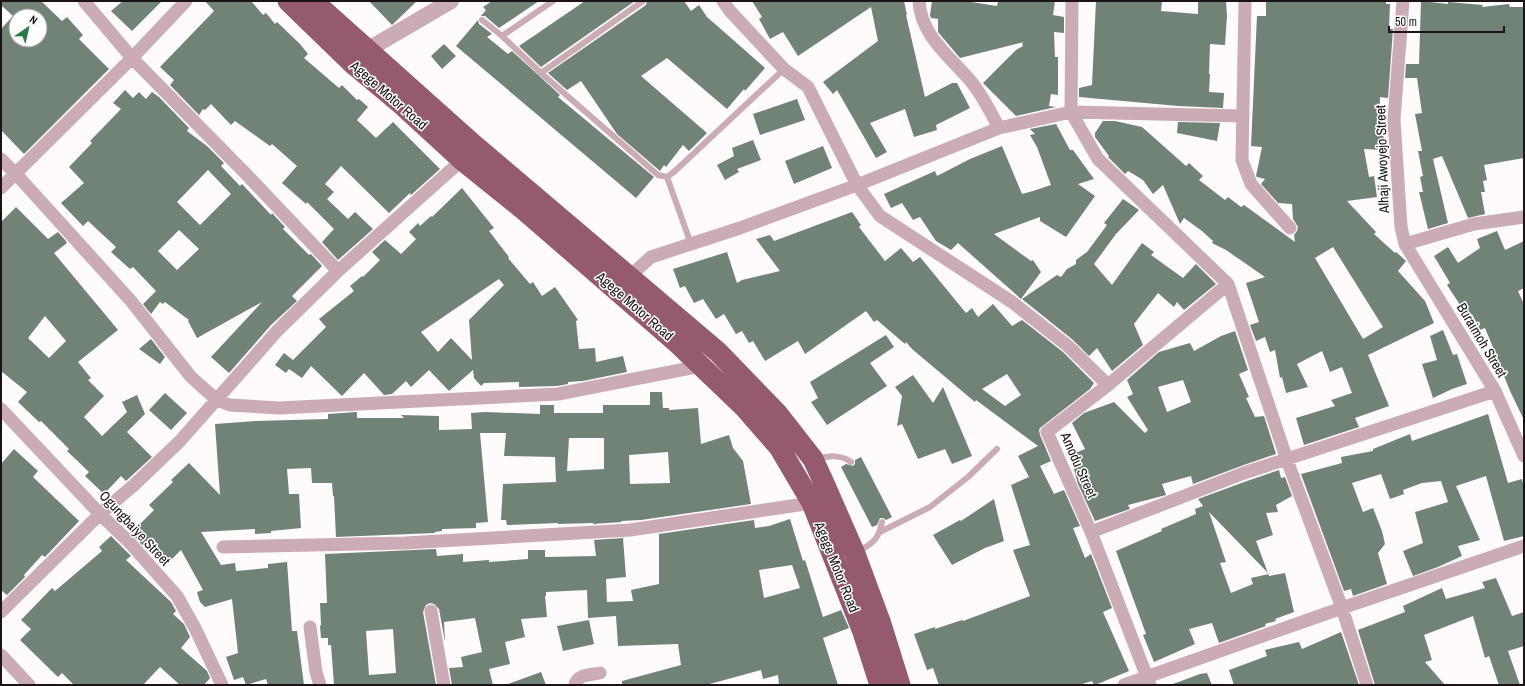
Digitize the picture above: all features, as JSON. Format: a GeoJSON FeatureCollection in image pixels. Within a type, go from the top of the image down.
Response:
{"type":"FeatureCollection","features":[{"type":"Feature","properties":{"kind":"highway","name":"Agege Motor Road"},"geometry":{"type":"LineString","coordinates":[[288,1],[353,64],[401,104],[462,160],[548,231],[675,341],[745,408],[779,447],[812,503],[864,632],[880,685]]}},
{"type":"Feature","properties":{"kind":"highway","name":"Agege Motor Road"},"geometry":{"type":"LineString","coordinates":[[312,1],[473,144],[718,352],[777,413],[813,460],[855,554],[881,624],[900,685]]}},
{"type":"Feature","properties":{"kind":"street"},"geometry":{"type":"LineString","coordinates":[[84,1],[132,58],[247,175],[338,271]]}},
{"type":"Feature","properties":{"kind":"street"},"geometry":{"type":"LineString","coordinates":[[1,188],[132,58],[186,1]]}},
{"type":"Feature","properties":{"kind":"street"},"geometry":{"type":"LineString","coordinates":[[353,64],[368,50],[451,1]]}},
{"type":"Feature","properties":{"kind":"street"},"geometry":{"type":"LineString","coordinates":[[723,1],[730,11],[784,69],[808,87],[857,185],[880,216],[1012,302],[1068,346],[1108,385]]}},
{"type":"Feature","properties":{"kind":"street"},"geometry":{"type":"LineString","coordinates":[[919,1],[923,23],[931,38],[969,79],[983,98],[999,128]]}},
{"type":"Feature","properties":{"kind":"street"},"geometry":{"type":"LineString","coordinates":[[1072,1],[1071,112],[1098,159],[1228,284],[1287,460],[1342,608],[1367,685]]}},
{"type":"Feature","properties":{"kind":"street"},"geometry":{"type":"LineString","coordinates":[[1245,1],[1242,160],[1251,184],[1290,228]]}},
{"type":"Feature","properties":{"kind":"street","name":"Alhaji Awoyejo Street"},"geometry":{"type":"LineString","coordinates":[[1403,1],[1394,120],[1401,227],[1406,244]]}},
{"type":"Feature","properties":{"kind":"street"},"geometry":{"type":"LineString","coordinates":[[630,276],[651,257],[857,185],[999,128],[1071,112],[1243,116]]}},
{"type":"Feature","properties":{"kind":"street"},"geometry":{"type":"LineString","coordinates":[[1,159],[131,301],[191,377],[217,400],[230,405],[279,408],[558,394],[701,366]]}},
{"type":"Feature","properties":{"kind":"street"},"geometry":{"type":"LineString","coordinates":[[1,612],[100,514],[134,485],[175,446],[277,331],[338,271],[462,160]]}},
{"type":"Feature","properties":{"kind":"street"},"geometry":{"type":"LineString","coordinates":[[1406,244],[1474,224],[1524,218]]}},
{"type":"Feature","properties":{"kind":"street","name":"Buraimoh Street"},"geometry":{"type":"LineString","coordinates":[[1406,244],[1495,391],[1524,454]]}},
{"type":"Feature","properties":{"kind":"street","name":"Amodu Street"},"geometry":{"type":"LineString","coordinates":[[1148,681],[1091,532],[1047,432],[1108,385],[1228,284]]}},
{"type":"Feature","properties":{"kind":"street"},"geometry":{"type":"LineString","coordinates":[[1091,532],[1244,474],[1495,391]]}},
{"type":"Feature","properties":{"kind":"street","name":"Ogungbaiye Street"},"geometry":{"type":"LineString","coordinates":[[1,409],[100,514],[129,542],[177,596],[195,628],[222,685]]}},
{"type":"Feature","properties":{"kind":"street"},"geometry":{"type":"LineString","coordinates":[[223,547],[405,543],[622,531],[812,503]]}},
{"type":"Feature","properties":{"kind":"street"},"geometry":{"type":"LineString","coordinates":[[1124,685],[1148,681],[1342,608],[1524,546]]}},
{"type":"Feature","properties":{"kind":"street"},"geometry":{"type":"LineString","coordinates":[[431,611],[444,685]]}},
{"type":"Feature","properties":{"kind":"street"},"geometry":{"type":"LineString","coordinates":[[310,627],[316,672],[320,685]]}},
{"type":"Feature","properties":{"kind":"street"},"geometry":{"type":"LineString","coordinates":[[1,655],[29,685]]}},
{"type":"Feature","properties":{"kind":"street"},"geometry":{"type":"LineString","coordinates":[[575,685],[577,679],[581,677],[600,673]]}},
{"type":"Feature","properties":{"kind":"lane"},"geometry":{"type":"LineString","coordinates":[[502,36],[553,1]]}},
{"type":"Feature","properties":{"kind":"lane"},"geometry":{"type":"LineString","coordinates":[[541,73],[643,1]]}},
{"type":"Feature","properties":{"kind":"lane"},"geometry":{"type":"LineString","coordinates":[[482,20],[502,36],[541,73],[658,175],[667,177]]}},
{"type":"Feature","properties":{"kind":"lane"},"geometry":{"type":"LineString","coordinates":[[667,177],[784,69]]}},
{"type":"Feature","properties":{"kind":"lane"},"geometry":{"type":"LineString","coordinates":[[667,177],[691,244]]}},
{"type":"Feature","properties":{"kind":"lane"},"geometry":{"type":"LineString","coordinates":[[880,532],[930,507],[968,477],[997,449]]}},
{"type":"Feature","properties":{"kind":"lane"},"geometry":{"type":"LineString","coordinates":[[813,460],[832,456],[846,459],[851,462]]}},
{"type":"Feature","properties":{"kind":"lane"},"geometry":{"type":"LineString","coordinates":[[855,554],[873,542],[880,532],[882,522]]}},
{"type":"Feature","properties":{"kind":"building"},"geometry":{"type":"Polygon","coordinates":[[[1,1],[41,1],[62,21],[67,17],[83,35],[79,39],[109,69],[24,154],[1,130],[1,29],[8,21],[8,48],[48,48],[48,8],[8,8],[8,11],[1,5],[1,1]]]}},
{"type":"Feature","properties":{"kind":"building"},"geometry":{"type":"Polygon","coordinates":[[[123,1],[162,1],[132,31],[111,11],[123,1]]]}},
{"type":"Feature","properties":{"kind":"building"},"geometry":{"type":"Polygon","coordinates":[[[205,1],[251,1],[263,15],[266,13],[275,24],[277,22],[300,44],[308,54],[304,58],[339,88],[342,85],[357,100],[359,99],[368,107],[357,120],[376,138],[393,122],[440,169],[411,195],[410,193],[389,213],[341,166],[325,184],[334,192],[327,199],[348,219],[355,212],[373,229],[338,260],[322,242],[334,229],[307,202],[306,204],[282,183],[297,166],[272,144],[270,146],[235,121],[231,125],[211,104],[205,110],[203,109],[199,115],[170,85],[174,80],[160,67],[214,11],[205,1]]]}},
{"type":"Feature","properties":{"kind":"building"},"geometry":{"type":"Polygon","coordinates":[[[369,1],[417,1],[392,25],[369,1]]]}},
{"type":"Feature","properties":{"kind":"building"},"geometry":{"type":"Polygon","coordinates":[[[492,1],[539,1],[499,28],[485,16],[481,16],[486,10],[483,7],[492,1]]]}},
{"type":"Feature","properties":{"kind":"building"},"geometry":{"type":"Polygon","coordinates":[[[585,1],[635,1],[541,67],[519,46],[585,1]]]}},
{"type":"Feature","properties":{"kind":"building"},"geometry":{"type":"Polygon","coordinates":[[[647,1],[684,1],[691,11],[699,5],[707,17],[765,68],[727,109],[667,58],[641,76],[707,133],[689,151],[683,145],[666,167],[664,165],[660,171],[617,134],[581,81],[567,90],[548,73],[646,5],[647,1]]]}},
{"type":"Feature","properties":{"kind":"building"},"geometry":{"type":"Polygon","coordinates":[[[752,1],[904,1],[925,97],[952,83],[957,83],[970,108],[936,125],[937,130],[914,137],[905,109],[870,123],[887,152],[876,158],[837,90],[833,94],[823,82],[878,41],[871,7],[798,56],[783,32],[770,39],[759,19],[762,17],[752,1]]]}},
{"type":"Feature","properties":{"kind":"building"},"geometry":{"type":"Polygon","coordinates":[[[932,1],[965,1],[997,6],[998,1],[1055,1],[1053,15],[1064,17],[1064,33],[1054,32],[1055,57],[1058,57],[1058,95],[1051,94],[1049,106],[1056,107],[1016,116],[983,83],[1016,50],[1023,46],[1022,43],[1024,42],[960,58],[938,32],[938,19],[931,18],[932,1]]]}},
{"type":"Feature","properties":{"kind":"building"},"geometry":{"type":"Polygon","coordinates":[[[1096,1],[1162,1],[1161,11],[1198,14],[1198,1],[1226,1],[1227,16],[1225,45],[1210,44],[1209,74],[1209,92],[1224,93],[1223,108],[1178,106],[1079,97],[1079,88],[1092,85],[1096,1]]]}},
{"type":"Feature","properties":{"kind":"building"},"geometry":{"type":"Polygon","coordinates":[[[1266,1],[1386,1],[1386,4],[1390,4],[1389,29],[1393,29],[1388,98],[1380,97],[1379,129],[1384,130],[1383,150],[1364,149],[1369,177],[1374,176],[1377,197],[1347,201],[1376,232],[1374,234],[1406,261],[1398,271],[1425,301],[1434,323],[1368,355],[1389,406],[1355,418],[1359,427],[1304,445],[1296,418],[1335,406],[1331,400],[1352,393],[1342,367],[1330,372],[1322,351],[1297,364],[1308,387],[1286,393],[1282,377],[1280,378],[1275,350],[1270,352],[1265,337],[1256,341],[1250,325],[1259,322],[1246,283],[1265,277],[1226,250],[1212,243],[1213,241],[1202,231],[1184,218],[1180,224],[1163,185],[1153,194],[1143,180],[1128,171],[1125,174],[1108,157],[1109,156],[1095,137],[1095,133],[1103,121],[1115,121],[1142,127],[1186,166],[1189,163],[1203,176],[1199,180],[1225,200],[1228,197],[1241,207],[1244,205],[1295,242],[1294,235],[1298,227],[1293,219],[1292,204],[1278,203],[1261,184],[1265,179],[1256,176],[1262,147],[1251,146],[1257,16],[1266,16],[1266,1]],[[1333,247],[1315,258],[1363,339],[1383,327],[1333,247]]]}},
{"type":"Feature","properties":{"kind":"building"},"geometry":{"type":"Polygon","coordinates":[[[1421,1],[1448,4],[1448,2],[1483,5],[1482,7],[1509,4],[1510,7],[1524,7],[1524,158],[1484,165],[1487,180],[1483,181],[1485,192],[1481,192],[1485,214],[1468,218],[1442,156],[1433,159],[1448,223],[1428,229],[1419,192],[1423,192],[1420,177],[1423,176],[1418,151],[1422,151],[1415,114],[1422,113],[1417,78],[1405,78],[1406,64],[1419,64],[1421,1]]]}},
{"type":"Feature","properties":{"kind":"building"},"geometry":{"type":"Polygon","coordinates":[[[478,20],[479,24],[492,34],[487,37],[508,54],[512,51],[560,95],[558,97],[654,177],[636,198],[456,46],[478,20]]]}},
{"type":"Feature","properties":{"kind":"building"},"geometry":{"type":"Polygon","coordinates":[[[444,44],[456,56],[442,69],[431,56],[444,44]]]}},
{"type":"Feature","properties":{"kind":"building"},"geometry":{"type":"Polygon","coordinates":[[[125,90],[133,98],[139,92],[146,99],[152,92],[159,97],[189,128],[187,131],[207,146],[224,163],[221,166],[240,186],[242,184],[271,215],[272,213],[285,227],[283,229],[322,266],[292,296],[297,301],[271,325],[229,373],[211,357],[262,302],[197,338],[188,321],[189,320],[165,302],[163,304],[160,302],[151,314],[143,304],[156,291],[133,267],[130,269],[111,252],[116,247],[88,221],[83,226],[61,203],[84,183],[69,167],[92,143],[90,141],[121,109],[113,103],[125,90]],[[208,170],[177,202],[200,225],[231,194],[208,170]],[[179,230],[158,251],[177,270],[199,249],[179,230]]]}},
{"type":"Feature","properties":{"kind":"building"},"geometry":{"type":"Polygon","coordinates":[[[797,99],[805,120],[760,135],[753,114],[797,99]]]}},
{"type":"Feature","properties":{"kind":"building"},"geometry":{"type":"Polygon","coordinates":[[[1178,122],[1220,123],[1217,141],[1177,133],[1178,122]]]}},
{"type":"Feature","properties":{"kind":"building"},"geometry":{"type":"Polygon","coordinates":[[[1056,124],[1070,150],[1073,150],[1094,179],[1078,184],[1095,196],[1066,237],[1040,221],[1040,217],[994,234],[1031,261],[1033,260],[1041,272],[1021,299],[958,243],[951,250],[936,241],[920,217],[913,220],[902,203],[891,208],[884,194],[935,171],[937,176],[970,159],[1002,146],[1022,194],[1051,185],[1037,147],[1030,135],[1035,134],[1030,129],[1056,124]]]}},
{"type":"Feature","properties":{"kind":"building"},"geometry":{"type":"Polygon","coordinates":[[[753,140],[761,160],[737,169],[739,172],[725,180],[717,165],[734,156],[732,148],[753,140]]]}},
{"type":"Feature","properties":{"kind":"building"},"geometry":{"type":"Polygon","coordinates":[[[823,146],[832,168],[794,184],[785,161],[823,146]]]}},
{"type":"Feature","properties":{"kind":"building"},"geometry":{"type":"Polygon","coordinates":[[[462,188],[494,228],[489,231],[509,257],[508,258],[530,284],[533,282],[542,296],[555,287],[578,320],[576,321],[579,349],[595,348],[596,362],[623,356],[627,372],[583,381],[568,382],[568,384],[557,386],[519,387],[519,382],[484,383],[481,386],[474,378],[473,370],[449,391],[429,370],[411,387],[406,381],[392,394],[384,395],[364,373],[342,396],[311,366],[302,378],[289,369],[286,373],[275,365],[284,353],[293,360],[326,327],[319,319],[354,291],[350,286],[362,276],[363,277],[380,260],[372,252],[385,240],[401,254],[416,239],[409,232],[418,223],[420,226],[431,216],[432,217],[462,188]],[[499,279],[421,332],[438,352],[451,338],[472,360],[469,320],[504,285],[499,279]]]}},
{"type":"Feature","properties":{"kind":"building"},"geometry":{"type":"Polygon","coordinates":[[[1123,199],[1139,210],[1116,234],[1094,264],[1112,285],[1142,243],[1154,252],[1151,255],[1183,278],[1196,264],[1216,284],[1184,310],[1177,302],[1174,307],[1158,293],[1134,324],[1143,345],[1112,371],[1097,348],[1089,356],[1073,340],[1022,299],[1057,275],[1061,277],[1067,269],[1076,264],[1076,260],[1087,252],[1107,225],[1104,223],[1123,199]]]}},
{"type":"Feature","properties":{"kind":"building"},"geometry":{"type":"Polygon","coordinates":[[[16,207],[48,239],[58,232],[67,243],[54,253],[118,330],[78,362],[91,378],[88,380],[104,396],[84,417],[102,436],[127,412],[122,402],[137,395],[145,414],[127,432],[152,457],[126,481],[121,476],[104,494],[85,476],[89,472],[67,451],[69,449],[41,421],[39,422],[18,402],[27,392],[1,371],[1,222],[16,207]],[[45,316],[28,338],[49,358],[66,341],[45,316]]]}},
{"type":"Feature","properties":{"kind":"building"},"geometry":{"type":"Polygon","coordinates":[[[852,212],[861,225],[859,227],[885,261],[901,248],[913,262],[920,257],[966,313],[972,308],[978,317],[993,304],[1012,326],[1022,320],[1063,352],[1094,383],[1090,389],[1040,428],[1040,435],[1051,461],[1040,466],[1054,494],[1064,490],[1080,526],[1073,528],[1085,558],[1091,554],[1112,608],[1103,612],[1129,671],[1095,685],[1092,681],[1079,685],[939,685],[933,668],[927,670],[914,634],[935,627],[935,629],[962,620],[963,621],[1030,596],[1013,550],[1030,545],[1011,485],[1029,477],[1018,456],[1038,446],[976,400],[975,402],[912,349],[906,342],[905,344],[877,320],[874,322],[866,311],[805,354],[798,341],[765,361],[753,341],[749,343],[742,331],[736,334],[724,314],[716,319],[703,299],[694,303],[685,286],[680,288],[673,269],[727,252],[737,283],[742,280],[780,271],[756,239],[770,235],[774,241],[852,212]],[[1007,374],[982,389],[1005,406],[1021,395],[1007,374]]]}},
{"type":"Feature","properties":{"kind":"building"},"geometry":{"type":"Polygon","coordinates":[[[1497,231],[1505,250],[1524,241],[1524,288],[1518,291],[1524,304],[1524,420],[1511,393],[1485,328],[1480,330],[1472,314],[1468,317],[1447,285],[1450,283],[1434,256],[1448,247],[1458,263],[1480,248],[1477,239],[1497,231]]]}},
{"type":"Feature","properties":{"kind":"building"},"geometry":{"type":"Polygon","coordinates":[[[1443,330],[1453,355],[1457,354],[1467,384],[1433,398],[1422,364],[1437,360],[1430,336],[1443,330]]]}},
{"type":"Feature","properties":{"kind":"building"},"geometry":{"type":"Polygon","coordinates":[[[1235,331],[1248,370],[1239,374],[1249,397],[1246,398],[1255,417],[1264,416],[1276,454],[1193,484],[1191,476],[1162,484],[1166,495],[1128,505],[1130,509],[1095,521],[1078,484],[1070,455],[1085,449],[1072,423],[1084,413],[1114,402],[1145,433],[1148,430],[1127,397],[1133,394],[1127,380],[1159,352],[1190,343],[1194,351],[1221,336],[1235,331]],[[1183,380],[1158,387],[1167,412],[1191,402],[1183,380]]]}},
{"type":"Feature","properties":{"kind":"building"},"geometry":{"type":"Polygon","coordinates":[[[886,335],[894,347],[870,363],[887,386],[827,425],[811,402],[818,398],[810,382],[886,335]]]}},
{"type":"Feature","properties":{"kind":"building"},"geometry":{"type":"Polygon","coordinates":[[[151,339],[165,357],[160,364],[139,349],[151,339]]]}},
{"type":"Feature","properties":{"kind":"building"},"geometry":{"type":"Polygon","coordinates":[[[913,375],[933,403],[943,387],[972,456],[952,464],[945,449],[918,459],[902,424],[897,426],[902,396],[895,387],[913,375]]]}},
{"type":"Feature","properties":{"kind":"building"},"geometry":{"type":"Polygon","coordinates":[[[650,392],[662,392],[663,408],[669,408],[669,410],[698,408],[701,444],[729,435],[733,448],[743,461],[751,504],[641,520],[621,521],[622,522],[593,524],[558,523],[507,525],[506,520],[501,520],[503,484],[556,482],[555,457],[504,456],[506,433],[480,433],[488,522],[476,523],[476,528],[442,529],[442,531],[435,533],[336,537],[332,483],[312,483],[311,468],[287,469],[289,494],[299,494],[301,528],[255,534],[255,529],[201,532],[221,565],[235,563],[236,571],[268,568],[268,564],[287,562],[292,631],[297,631],[304,685],[268,685],[266,679],[246,685],[243,677],[234,680],[226,657],[238,653],[232,599],[205,607],[200,602],[197,592],[203,590],[181,550],[165,566],[131,533],[154,510],[149,505],[173,482],[171,480],[189,463],[220,495],[215,424],[328,419],[328,414],[357,412],[357,418],[404,418],[401,415],[439,416],[439,430],[472,429],[471,413],[485,412],[540,414],[540,405],[554,405],[554,413],[603,413],[603,405],[650,405],[650,392]],[[569,438],[567,471],[604,469],[604,438],[569,438]],[[668,452],[629,455],[630,484],[670,483],[668,452]]]}},
{"type":"Feature","properties":{"kind":"building"},"geometry":{"type":"Polygon","coordinates":[[[165,393],[187,413],[171,430],[149,410],[165,393]]]}},
{"type":"Feature","properties":{"kind":"building"},"geometry":{"type":"Polygon","coordinates":[[[1488,414],[1508,483],[1522,479],[1524,487],[1524,536],[1504,541],[1486,476],[1456,486],[1480,540],[1458,546],[1462,556],[1413,576],[1403,551],[1423,543],[1415,512],[1448,502],[1441,481],[1422,483],[1403,490],[1404,494],[1390,499],[1381,474],[1352,483],[1363,512],[1373,508],[1382,531],[1385,544],[1378,553],[1387,584],[1353,596],[1351,589],[1344,591],[1301,474],[1342,463],[1341,457],[1373,451],[1373,449],[1410,434],[1412,441],[1488,414]]]}},
{"type":"Feature","properties":{"kind":"building"},"geometry":{"type":"Polygon","coordinates":[[[14,449],[38,471],[33,477],[79,521],[45,557],[42,555],[24,575],[25,577],[7,595],[1,590],[1,464],[14,449]]]}},
{"type":"Feature","properties":{"kind":"building"},"geometry":{"type":"Polygon","coordinates":[[[861,457],[892,517],[886,520],[880,518],[877,525],[872,527],[841,467],[846,464],[853,466],[855,464],[855,460],[861,457]]]}},
{"type":"Feature","properties":{"kind":"building"},"geometry":{"type":"Polygon","coordinates":[[[1279,470],[1281,478],[1285,477],[1292,496],[1276,505],[1278,512],[1266,513],[1273,535],[1256,541],[1268,573],[1209,512],[1226,562],[1220,563],[1231,593],[1253,584],[1251,578],[1268,574],[1269,576],[1285,573],[1294,612],[1275,619],[1276,621],[1265,624],[1266,626],[1219,643],[1212,623],[1189,629],[1195,644],[1154,662],[1143,635],[1146,634],[1116,551],[1196,514],[1195,509],[1203,506],[1198,499],[1279,470]]]}},
{"type":"Feature","properties":{"kind":"building"},"geometry":{"type":"Polygon","coordinates":[[[994,499],[1004,541],[985,548],[952,565],[933,535],[960,520],[961,521],[994,499]]]}},
{"type":"Feature","properties":{"kind":"building"},"geometry":{"type":"Polygon","coordinates":[[[790,519],[823,617],[841,610],[849,628],[823,638],[838,685],[779,685],[778,675],[763,679],[761,670],[706,685],[622,685],[622,681],[681,665],[678,644],[618,646],[616,616],[588,618],[587,590],[546,592],[547,617],[521,619],[525,637],[505,642],[510,664],[489,669],[493,685],[452,685],[449,668],[463,667],[461,657],[482,652],[475,618],[444,622],[445,642],[439,609],[434,604],[430,603],[426,605],[423,612],[436,685],[334,685],[331,645],[328,645],[328,638],[321,638],[320,626],[320,603],[327,603],[325,554],[436,549],[437,556],[463,554],[463,562],[489,560],[489,562],[528,559],[528,550],[545,550],[545,557],[596,556],[594,540],[623,538],[626,577],[606,579],[607,602],[633,601],[631,590],[659,584],[659,534],[754,520],[755,528],[769,526],[790,519]],[[792,565],[759,570],[764,598],[800,588],[792,565]],[[393,629],[366,631],[369,675],[396,673],[393,629]]]}},
{"type":"Feature","properties":{"kind":"building"},"geometry":{"type":"Polygon","coordinates":[[[111,536],[131,556],[126,560],[171,602],[176,611],[173,614],[184,624],[190,637],[181,648],[207,671],[210,678],[204,685],[180,685],[160,667],[143,685],[74,685],[62,673],[58,677],[20,640],[31,629],[21,620],[52,588],[55,591],[102,551],[99,547],[111,536]]]}},
{"type":"Feature","properties":{"kind":"building"},"geometry":{"type":"Polygon","coordinates":[[[1496,578],[1512,616],[1524,612],[1524,646],[1508,651],[1520,685],[1499,685],[1489,656],[1485,658],[1473,616],[1424,635],[1432,660],[1425,662],[1445,685],[1375,685],[1358,630],[1405,612],[1403,606],[1442,588],[1446,599],[1485,588],[1482,582],[1496,578]]]}},
{"type":"Feature","properties":{"kind":"building"},"geometry":{"type":"Polygon","coordinates":[[[589,620],[594,644],[563,651],[557,626],[589,620]]]}},
{"type":"Feature","properties":{"kind":"building"},"geometry":{"type":"Polygon","coordinates":[[[1341,632],[1359,685],[1234,685],[1229,670],[1267,656],[1265,650],[1299,642],[1302,649],[1341,632]]]}},
{"type":"Feature","properties":{"kind":"building"},"geometry":{"type":"Polygon","coordinates":[[[541,672],[546,685],[508,684],[541,672]]]}},
{"type":"Feature","properties":{"kind":"building"},"geometry":{"type":"Polygon","coordinates":[[[1207,673],[1212,685],[1173,685],[1200,674],[1207,673]]]}}]}
